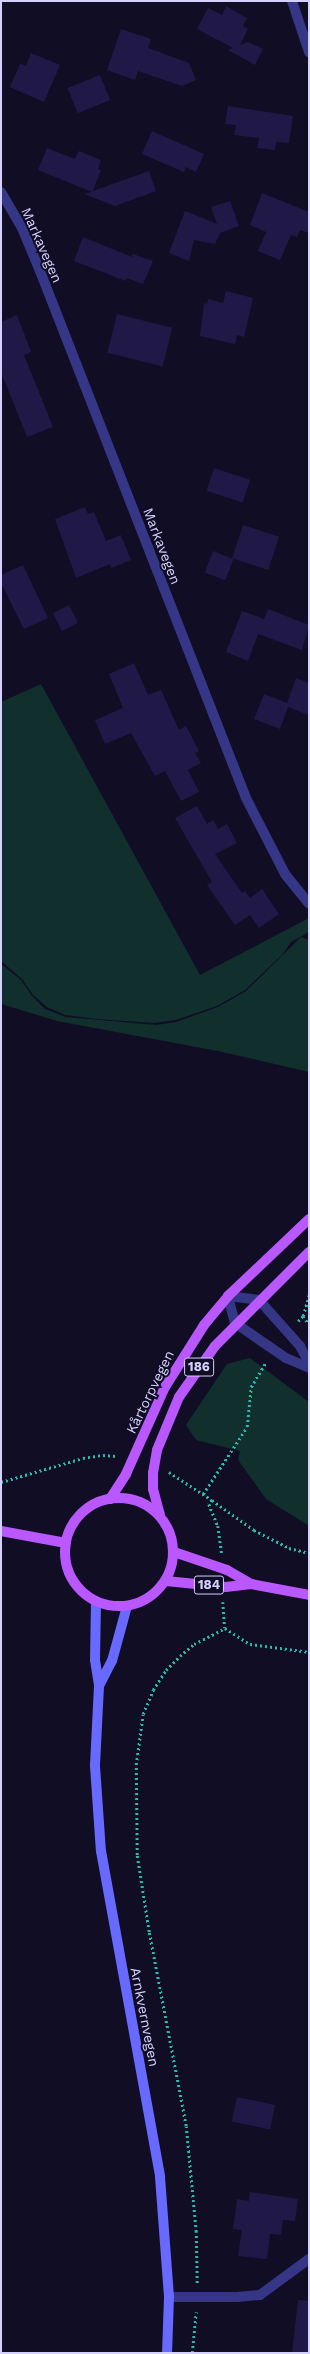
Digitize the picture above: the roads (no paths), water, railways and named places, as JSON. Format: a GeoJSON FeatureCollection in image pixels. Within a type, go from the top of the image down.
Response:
{"type":"FeatureCollection","features":[{"type":"Feature","properties":{"kind":"main road","name":"Kårtorpvegen"},"geometry":{"type":"LineString","coordinates":[[110,1499],[126,1474],[165,1387],[183,1356],[228,1296],[309,1219]]}},
{"type":"Feature","properties":{"kind":"main road","name":"Kårtorpvegen"},"geometry":{"type":"LineString","coordinates":[[160,1515],[153,1489],[153,1473],[166,1426],[193,1375],[235,1323],[309,1252]]}},
{"type":"Feature","properties":{"kind":"main road"},"geometry":{"type":"LineString","coordinates":[[110,1499],[137,1501],[160,1515],[172,1539],[174,1552],[166,1581],[149,1598],[127,1606],[106,1605],[96,1602],[82,1592],[71,1578],[67,1567],[66,1543],[76,1519],[98,1502],[110,1499]]}},
{"type":"Feature","properties":{"kind":"main road"},"geometry":{"type":"LineString","coordinates":[[1,1531],[66,1543]]}},
{"type":"Feature","properties":{"kind":"main road","name":"184"},"geometry":{"type":"LineString","coordinates":[[174,1552],[226,1570],[251,1584]]}},
{"type":"Feature","properties":{"kind":"main road","name":"184"},"geometry":{"type":"LineString","coordinates":[[166,1581],[226,1587],[251,1584],[309,1595]]}},
{"type":"Feature","properties":{"kind":"main road"},"geometry":{"type":"LineString","coordinates":[[96,1602],[95,1660],[99,1686]]}},
{"type":"Feature","properties":{"kind":"main road"},"geometry":{"type":"LineString","coordinates":[[99,1686],[112,1661],[127,1606]]}},
{"type":"Feature","properties":{"kind":"main road","name":"Arnkvernvegen"},"geometry":{"type":"LineString","coordinates":[[99,1686],[95,1766],[101,1851],[118,1955],[159,2169],[167,2237],[170,2296],[167,2353]]}},
{"type":"Feature","properties":{"kind":"street"},"geometry":{"type":"LineString","coordinates":[[292,1],[309,52]]}},
{"type":"Feature","properties":{"kind":"street","name":"Markavegen"},"geometry":{"type":"LineString","coordinates":[[1,192],[22,228],[40,271],[246,798],[285,874],[309,904]]}},
{"type":"Feature","properties":{"kind":"street"},"geometry":{"type":"LineString","coordinates":[[309,1363],[300,1346],[259,1300],[228,1296],[235,1323],[286,1358],[309,1368]]}},
{"type":"Feature","properties":{"kind":"street"},"geometry":{"type":"LineString","coordinates":[[170,2296],[197,2297],[260,2295],[309,2260]]}}]}
